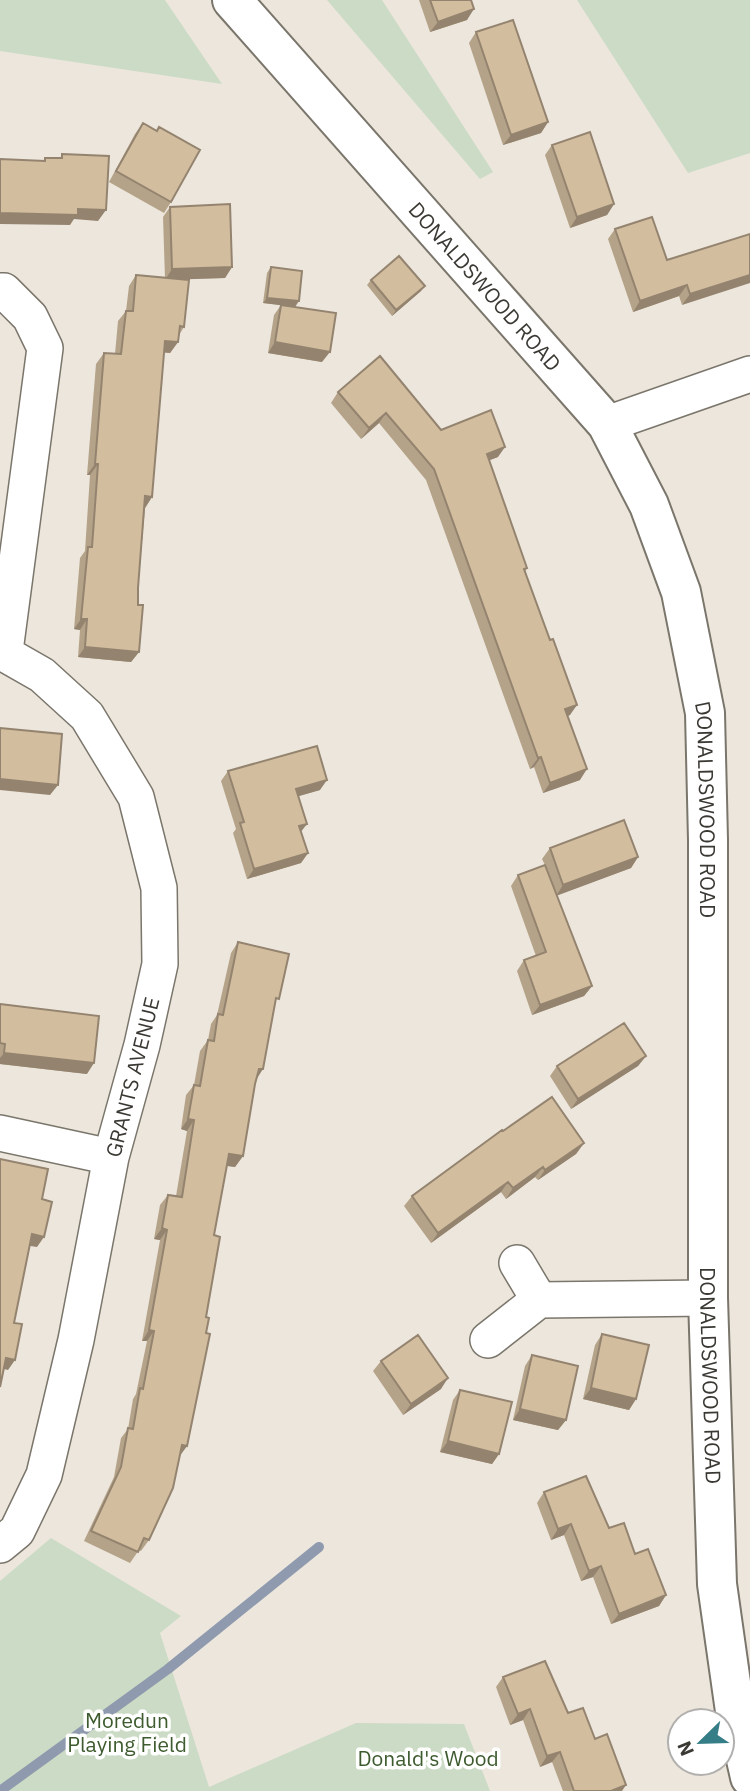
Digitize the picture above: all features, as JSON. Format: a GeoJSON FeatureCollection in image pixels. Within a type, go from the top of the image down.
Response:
{"type":"FeatureCollection","features":[{"type":"Feature","properties":{"kind":"street","name":"DONALDSWOOD ROAD"},"geometry":{"type":"LineString","coordinates":[[232,0],[607,424],[649,505],[681,592],[705,713],[708,866],[708,1298],[717,1584],[735,1711],[750,1777]]}},
{"type":"Feature","properties":{"kind":"street"},"geometry":{"type":"LineString","coordinates":[[0,291],[4,291],[30,317],[45,348],[2,651]]}},
{"type":"Feature","properties":{"kind":"street"},"geometry":{"type":"LineString","coordinates":[[607,424],[750,374]]}},
{"type":"Feature","properties":{"kind":"street","name":"GRANTS AVENUE"},"geometry":{"type":"LineString","coordinates":[[0,1545],[17,1531],[44,1475],[76,1340],[111,1157],[142,1045],[160,964],[159,888],[136,797],[87,716],[42,675],[2,651]]}},
{"type":"Feature","properties":{"kind":"street"},"geometry":{"type":"LineString","coordinates":[[0,1133],[111,1157]]}},
{"type":"Feature","properties":{"kind":"street"},"geometry":{"type":"LineString","coordinates":[[517,1263],[539,1300]]}},
{"type":"Feature","properties":{"kind":"street"},"geometry":{"type":"LineString","coordinates":[[488,1340],[539,1300],[708,1298]]}},
{"type":"Feature","properties":{"kind":"green space"},"geometry":{"type":"Polygon","coordinates":[[[0,0],[165,0],[222,84],[0,51],[0,0]]]}},
{"type":"Feature","properties":{"kind":"green space"},"geometry":{"type":"Polygon","coordinates":[[[327,0],[382,0],[493,172],[480,179],[327,0]]]}},
{"type":"Feature","properties":{"kind":"green space"},"geometry":{"type":"Polygon","coordinates":[[[577,0],[750,0],[750,153],[688,173],[577,0]]]}},
{"type":"Feature","properties":{"kind":"green space"},"geometry":{"type":"Polygon","coordinates":[[[51,1538],[181,1616],[160,1633],[209,1787],[356,1723],[464,1724],[490,1791],[0,1791],[0,1581],[51,1538]]]}},
{"type":"Feature","properties":{"kind":"building"},"geometry":{"type":"Polygon","coordinates":[[[430,0],[471,0],[474,9],[438,22],[430,0]]]}},
{"type":"Feature","properties":{"kind":"building"},"geometry":{"type":"Polygon","coordinates":[[[513,20],[548,122],[511,135],[476,32],[513,20]]]}},
{"type":"Feature","properties":{"kind":"building"},"geometry":{"type":"Polygon","coordinates":[[[143,123],[157,131],[159,127],[200,150],[171,202],[116,171],[143,123]]]}},
{"type":"Feature","properties":{"kind":"building"},"geometry":{"type":"Polygon","coordinates":[[[590,132],[614,204],[577,217],[552,145],[590,132]]]}},
{"type":"Feature","properties":{"kind":"building"},"geometry":{"type":"Polygon","coordinates":[[[62,154],[109,156],[106,210],[78,209],[78,215],[0,213],[0,159],[45,161],[45,158],[62,158],[62,154]]]}},
{"type":"Feature","properties":{"kind":"building"},"geometry":{"type":"Polygon","coordinates":[[[230,204],[232,267],[172,269],[170,207],[230,204]]]}},
{"type":"Feature","properties":{"kind":"building"},"geometry":{"type":"Polygon","coordinates":[[[652,217],[667,260],[750,234],[750,275],[690,294],[687,285],[640,301],[615,229],[652,217]]]}},
{"type":"Feature","properties":{"kind":"building"},"geometry":{"type":"Polygon","coordinates":[[[399,256],[425,286],[396,310],[371,280],[399,256]]]}},
{"type":"Feature","properties":{"kind":"building"},"geometry":{"type":"Polygon","coordinates":[[[271,267],[302,271],[299,301],[267,298],[271,267]]]}},
{"type":"Feature","properties":{"kind":"building"},"geometry":{"type":"Polygon","coordinates":[[[136,275],[189,280],[184,327],[180,326],[178,342],[165,341],[152,497],[145,496],[138,588],[138,605],[143,605],[139,652],[85,647],[87,619],[81,619],[88,547],[92,547],[98,464],[95,464],[104,353],[121,354],[126,311],[133,311],[136,275]]]}},
{"type":"Feature","properties":{"kind":"building"},"geometry":{"type":"Polygon","coordinates":[[[281,305],[336,313],[330,352],[275,342],[281,305]]]}},
{"type":"Feature","properties":{"kind":"building"},"geometry":{"type":"Polygon","coordinates":[[[380,356],[441,430],[491,410],[505,447],[487,454],[527,568],[524,569],[577,705],[565,709],[587,769],[550,783],[541,757],[538,758],[434,469],[386,413],[369,428],[338,392],[380,356]]]}},
{"type":"Feature","properties":{"kind":"building"},"geometry":{"type":"Polygon","coordinates":[[[0,728],[62,734],[58,785],[0,779],[0,728]]]}},
{"type":"Feature","properties":{"kind":"building"},"geometry":{"type":"Polygon","coordinates":[[[317,746],[327,780],[296,789],[307,824],[299,826],[308,853],[254,869],[240,823],[244,822],[228,771],[317,746]]]}},
{"type":"Feature","properties":{"kind":"building"},"geometry":{"type":"Polygon","coordinates":[[[624,820],[638,857],[563,885],[550,848],[624,820]]]}},
{"type":"Feature","properties":{"kind":"building"},"geometry":{"type":"Polygon","coordinates":[[[545,865],[592,986],[540,1005],[524,960],[546,952],[518,875],[545,865]]]}},
{"type":"Feature","properties":{"kind":"building"},"geometry":{"type":"Polygon","coordinates":[[[238,942],[289,954],[279,999],[276,998],[263,1069],[259,1069],[255,1084],[243,1156],[229,1154],[214,1235],[220,1237],[206,1317],[209,1318],[206,1333],[210,1334],[187,1446],[182,1445],[173,1488],[149,1540],[144,1538],[138,1552],[91,1531],[121,1467],[128,1428],[133,1429],[140,1388],[143,1389],[154,1331],[149,1330],[167,1230],[162,1228],[168,1195],[182,1197],[194,1120],[188,1119],[194,1085],[200,1086],[208,1040],[214,1041],[218,1014],[223,1015],[238,942]]]}},
{"type":"Feature","properties":{"kind":"building"},"geometry":{"type":"Polygon","coordinates":[[[0,1004],[99,1016],[94,1063],[4,1053],[5,1044],[0,1043],[0,1004]]]}},
{"type":"Feature","properties":{"kind":"building"},"geometry":{"type":"Polygon","coordinates":[[[624,1023],[646,1056],[578,1099],[557,1066],[624,1023]]]}},
{"type":"Feature","properties":{"kind":"building"},"geometry":{"type":"Polygon","coordinates":[[[552,1097],[584,1143],[513,1188],[508,1182],[438,1233],[412,1196],[552,1097]]]}},
{"type":"Feature","properties":{"kind":"building"},"geometry":{"type":"Polygon","coordinates":[[[0,1159],[48,1169],[42,1199],[52,1202],[44,1237],[32,1234],[14,1323],[22,1324],[15,1360],[6,1358],[0,1387],[0,1159]]]}},
{"type":"Feature","properties":{"kind":"building"},"geometry":{"type":"Polygon","coordinates":[[[602,1334],[649,1345],[636,1399],[591,1388],[602,1334]]]}},
{"type":"Feature","properties":{"kind":"building"},"geometry":{"type":"Polygon","coordinates":[[[418,1335],[448,1378],[411,1404],[381,1361],[418,1335]]]}},
{"type":"Feature","properties":{"kind":"building"},"geometry":{"type":"Polygon","coordinates":[[[532,1355],[578,1366],[566,1420],[520,1409],[532,1355]]]}},
{"type":"Feature","properties":{"kind":"building"},"geometry":{"type":"Polygon","coordinates":[[[460,1390],[512,1402],[499,1454],[448,1441],[460,1390]]]}},
{"type":"Feature","properties":{"kind":"building"},"geometry":{"type":"Polygon","coordinates":[[[586,1476],[609,1528],[624,1523],[635,1554],[648,1549],[666,1595],[619,1614],[601,1566],[589,1571],[571,1524],[558,1529],[544,1492],[586,1476]]]}},
{"type":"Feature","properties":{"kind":"building"},"geometry":{"type":"Polygon","coordinates":[[[545,1661],[568,1713],[583,1708],[595,1739],[607,1734],[626,1785],[611,1791],[574,1791],[560,1752],[547,1756],[530,1709],[518,1714],[503,1677],[545,1661]]]}},
{"type":"Feature","properties":{"kind":"waterway"},"geometry":{"type":"LineString","coordinates":[[0,1791],[168,1669],[319,1547]]}},
{"type":"Feature","properties":{"kind":"park label","name":"Moredun Playing Field"},"geometry":{"type":"Point","coordinates":[127,1732]}},
{"type":"Feature","properties":{"kind":"park label","name":"Donald's Wood"},"geometry":{"type":"Point","coordinates":[428,1758]}}]}
